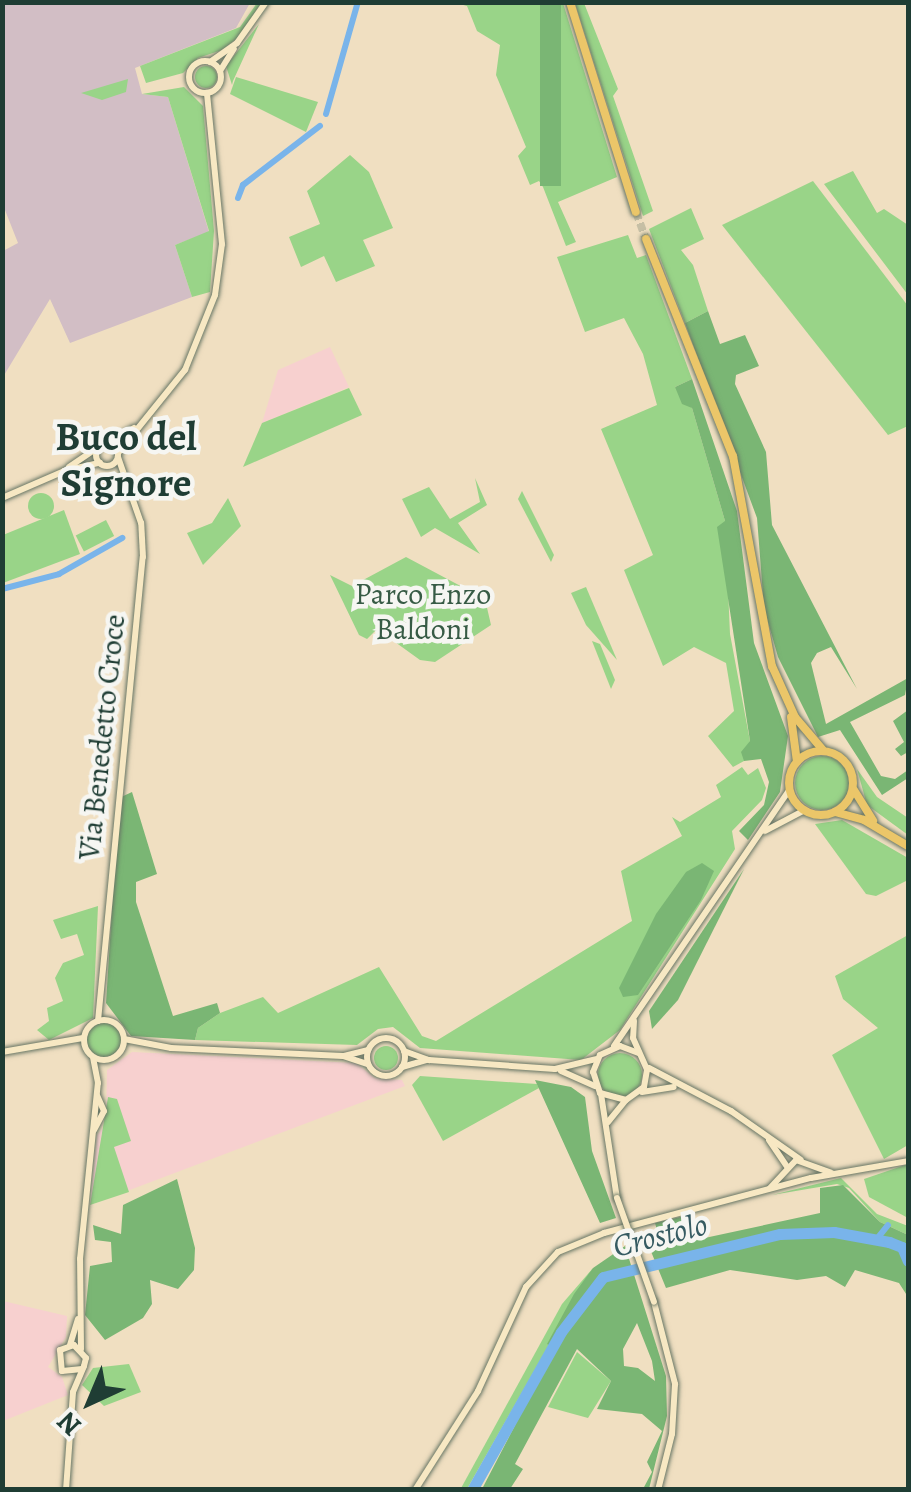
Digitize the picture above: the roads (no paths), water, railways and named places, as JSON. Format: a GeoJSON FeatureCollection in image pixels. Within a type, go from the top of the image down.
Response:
{"type":"FeatureCollection","features":[{"type":"Feature","properties":{"kind":"main road"},"geometry":{"type":"LineString","coordinates":[[570,2],[636,212]]}},
{"type":"Feature","properties":{"kind":"main road"},"geometry":{"type":"LineString","coordinates":[[646,239],[733,456],[764,634],[787,703],[797,762],[790,789],[805,810],[835,812],[879,827],[908,846]]}},
{"type":"Feature","properties":{"kind":"main road"},"geometry":{"type":"LineString","coordinates":[[787,703],[822,750],[848,764],[853,789],[879,827]]}},
{"type":"Feature","properties":{"kind":"main road"},"geometry":{"type":"LineString","coordinates":[[797,762],[822,750]]}},
{"type":"Feature","properties":{"kind":"main road"},"geometry":{"type":"LineString","coordinates":[[835,812],[853,789]]}},
{"type":"Feature","properties":{"kind":"street"},"geometry":{"type":"LineString","coordinates":[[237,44],[210,62],[197,64],[190,75],[194,88],[207,93],[218,87],[220,71],[266,2]]}},
{"type":"Feature","properties":{"kind":"street"},"geometry":{"type":"LineString","coordinates":[[210,62],[220,71]]}},
{"type":"Feature","properties":{"kind":"street"},"geometry":{"type":"LineString","coordinates":[[64,471],[104,465],[118,455],[135,427],[185,370],[218,284],[222,244],[207,93]]}},
{"type":"Feature","properties":{"kind":"street"},"geometry":{"type":"LineString","coordinates":[[2,498],[64,471],[135,427]]}},
{"type":"Feature","properties":{"kind":"street"},"geometry":{"type":"LineString","coordinates":[[108,444],[118,455]]}},
{"type":"Feature","properties":{"kind":"street"},"geometry":{"type":"LineString","coordinates":[[98,447],[104,465],[124,479]]}},
{"type":"Feature","properties":{"kind":"street","name":"Via Benedetto Croce"},"geometry":{"type":"LineString","coordinates":[[98,1020],[124,705],[143,556],[141,523],[118,455]]}},
{"type":"Feature","properties":{"kind":"street"},"geometry":{"type":"LineString","coordinates":[[342,1056],[368,1050],[386,1038],[404,1051],[428,1060],[555,1069],[598,1058],[614,1046],[634,1020],[790,789]]}},
{"type":"Feature","properties":{"kind":"street"},"geometry":{"type":"LineString","coordinates":[[756,839],[805,810]]}},
{"type":"Feature","properties":{"kind":"street","name":"Via Benedetto Croce"},"geometry":{"type":"LineString","coordinates":[[102,1003],[108,1020]]}},
{"type":"Feature","properties":{"kind":"street"},"geometry":{"type":"LineString","coordinates":[[84,1042],[98,1020],[108,1020],[124,1039],[149,1046]]}},
{"type":"Feature","properties":{"kind":"street"},"geometry":{"type":"LineString","coordinates":[[634,1020],[638,1053],[646,1065],[675,1087],[716,1103],[810,1166],[834,1174]]}},
{"type":"Feature","properties":{"kind":"street"},"geometry":{"type":"LineString","coordinates":[[122,1050],[124,1039]]}},
{"type":"Feature","properties":{"kind":"street"},"geometry":{"type":"LineString","coordinates":[[2,1052],[84,1042]]}},
{"type":"Feature","properties":{"kind":"street"},"geometry":{"type":"LineString","coordinates":[[84,1042],[94,1058],[98,1083]]}},
{"type":"Feature","properties":{"kind":"street"},"geometry":{"type":"LineString","coordinates":[[94,1058],[105,1060],[122,1050],[149,1046],[342,1056],[368,1064],[385,1076],[428,1060]]}},
{"type":"Feature","properties":{"kind":"street"},"geometry":{"type":"LineString","coordinates":[[614,1046],[638,1053]]}},
{"type":"Feature","properties":{"kind":"street"},"geometry":{"type":"LineString","coordinates":[[368,1050],[368,1064]]}},
{"type":"Feature","properties":{"kind":"street"},"geometry":{"type":"LineString","coordinates":[[402,1067],[404,1051]]}},
{"type":"Feature","properties":{"kind":"street"},"geometry":{"type":"LineString","coordinates":[[598,1058],[598,1089],[607,1123],[617,1198],[670,1348],[676,1399],[658,1490]]}},
{"type":"Feature","properties":{"kind":"street"},"geometry":{"type":"LineString","coordinates":[[66,1490],[72,1392],[82,1369],[78,1318],[96,1094],[105,1060]]}},
{"type":"Feature","properties":{"kind":"street"},"geometry":{"type":"LineString","coordinates":[[639,1094],[646,1065]]}},
{"type":"Feature","properties":{"kind":"street"},"geometry":{"type":"LineString","coordinates":[[555,1069],[626,1100]]}},
{"type":"Feature","properties":{"kind":"street"},"geometry":{"type":"LineString","coordinates":[[607,1123],[626,1100],[675,1087]]}},
{"type":"Feature","properties":{"kind":"street"},"geometry":{"type":"LineString","coordinates":[[765,1136],[795,1182]]}},
{"type":"Feature","properties":{"kind":"street"},"geometry":{"type":"LineString","coordinates":[[769,1189],[801,1160]]}},
{"type":"Feature","properties":{"kind":"street"},"geometry":{"type":"LineString","coordinates":[[416,1490],[478,1391],[526,1287],[551,1258],[593,1236],[811,1178],[908,1161]]}},
{"type":"Feature","properties":{"kind":"street"},"geometry":{"type":"LineString","coordinates":[[810,1166],[811,1178]]}},
{"type":"Feature","properties":{"kind":"street"},"geometry":{"type":"LineString","coordinates":[[72,1392],[57,1357],[70,1345],[78,1318]]}},
{"type":"Feature","properties":{"kind":"street"},"geometry":{"type":"LineString","coordinates":[[70,1345],[81,1348]]}},
{"type":"Feature","properties":{"kind":"street"},"geometry":{"type":"LineString","coordinates":[[66,1373],[82,1369]]}},
{"type":"Feature","properties":{"kind":"waterway"},"geometry":{"type":"LineString","coordinates":[[326,114],[358,2]]}},
{"type":"Feature","properties":{"kind":"waterway"},"geometry":{"type":"LineString","coordinates":[[238,198],[243,185],[320,126]]}},
{"type":"Feature","properties":{"kind":"waterway"},"geometry":{"type":"LineString","coordinates":[[2,589],[59,574],[122,538]]}},
{"type":"Feature","properties":{"kind":"waterway"},"geometry":{"type":"LineString","coordinates":[[876,1240],[888,1225]]}},
{"type":"Feature","properties":{"kind":"waterway","name":"Crostolo"},"geometry":{"type":"LineString","coordinates":[[472,1490],[561,1332],[603,1277],[780,1234],[834,1232],[889,1242],[902,1247],[908,1261]]}},
{"type":"Feature","properties":{"kind":"tunnel"},"geometry":{"type":"LineString","coordinates":[[636,212],[646,239]]}},
{"type":"Feature","properties":{"kind":"district","name":"Buco del Signore"},"geometry":{"type":"Point","coordinates":[126,460]}},
{"type":"Feature","properties":{"kind":"park label","name":"Parco Enzo Baldoni"},"geometry":{"type":"Point","coordinates":[423,611]}}]}
